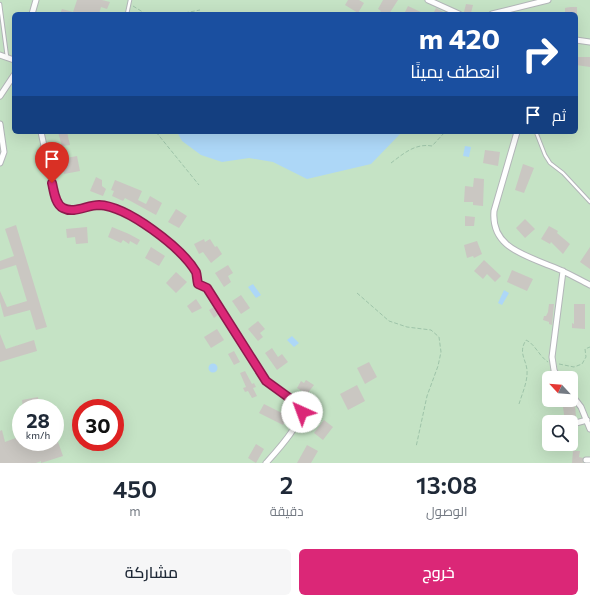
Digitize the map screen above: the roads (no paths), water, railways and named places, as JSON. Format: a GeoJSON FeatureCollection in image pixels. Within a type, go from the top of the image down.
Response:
{"type":"FeatureCollection","features":[{"type":"Feature","properties":{"kind":"street"},"geometry":{"type":"LineString","coordinates":[[33,12],[36,0]]}},
{"type":"Feature","properties":{"kind":"street"},"geometry":{"type":"LineString","coordinates":[[428,0],[455,12]]}},
{"type":"Feature","properties":{"kind":"street"},"geometry":{"type":"LineString","coordinates":[[500,12],[548,0]]}},
{"type":"Feature","properties":{"kind":"street"},"geometry":{"type":"LineString","coordinates":[[578,40],[590,42]]}},
{"type":"Feature","properties":{"kind":"street"},"geometry":{"type":"LineString","coordinates":[[0,56],[12,59]]}},
{"type":"Feature","properties":{"kind":"street"},"geometry":{"type":"LineString","coordinates":[[0,96],[12,77]]}},
{"type":"Feature","properties":{"kind":"street"},"geometry":{"type":"LineString","coordinates":[[0,124],[4,152],[0,163]]}},
{"type":"Feature","properties":{"kind":"street"},"geometry":{"type":"LineString","coordinates":[[41,134],[54,192],[61,207],[70,210],[98,205],[111,208],[143,224],[172,244],[196,273],[198,284],[207,288],[266,381],[300,407],[301,415],[296,426],[266,463]]}},
{"type":"Feature","properties":{"kind":"street"},"geometry":{"type":"LineString","coordinates":[[516,134],[494,211],[494,225],[504,241],[514,250],[563,271],[590,285]]}},
{"type":"Feature","properties":{"kind":"street"},"geometry":{"type":"LineString","coordinates":[[554,371],[552,363],[563,271]]}},
{"type":"Feature","properties":{"kind":"street"},"geometry":{"type":"LineString","coordinates":[[578,405],[587,420],[590,429]]}},
{"type":"Feature","properties":{"kind":"street"},"geometry":{"type":"LineString","coordinates":[[578,422],[587,420]]}},
{"type":"Feature","properties":{"kind":"lane"},"geometry":{"type":"LineString","coordinates":[[127,12],[130,0]]}},
{"type":"Feature","properties":{"kind":"lane"},"geometry":{"type":"LineString","coordinates":[[0,4],[7,57]]}},
{"type":"Feature","properties":{"kind":"lane"},"geometry":{"type":"LineString","coordinates":[[537,134],[545,155],[550,163],[564,173],[590,202]]}},
{"type":"Feature","properties":{"kind":"water"},"geometry":{"type":"Polygon","coordinates":[[[178,134],[400,134],[371,164],[307,179],[273,162],[249,158],[222,162],[201,155],[182,141],[178,134]]]}},
{"type":"Feature","properties":{"kind":"water"},"geometry":{"type":"Polygon","coordinates":[[[465,146],[471,147],[469,157],[463,156],[465,146]]]}},
{"type":"Feature","properties":{"kind":"water"},"geometry":{"type":"Polygon","coordinates":[[[253,284],[261,295],[256,298],[248,287],[253,284]]]}},
{"type":"Feature","properties":{"kind":"water"},"geometry":{"type":"Polygon","coordinates":[[[504,290],[509,293],[502,305],[498,303],[504,290]]]}},
{"type":"Feature","properties":{"kind":"water"},"geometry":{"type":"Polygon","coordinates":[[[292,336],[299,343],[294,347],[287,340],[292,336]]]}},
{"type":"Feature","properties":{"kind":"water"},"geometry":{"type":"Polygon","coordinates":[[[213,363],[218,368],[213,373],[208,368],[213,363]]]}}]}
